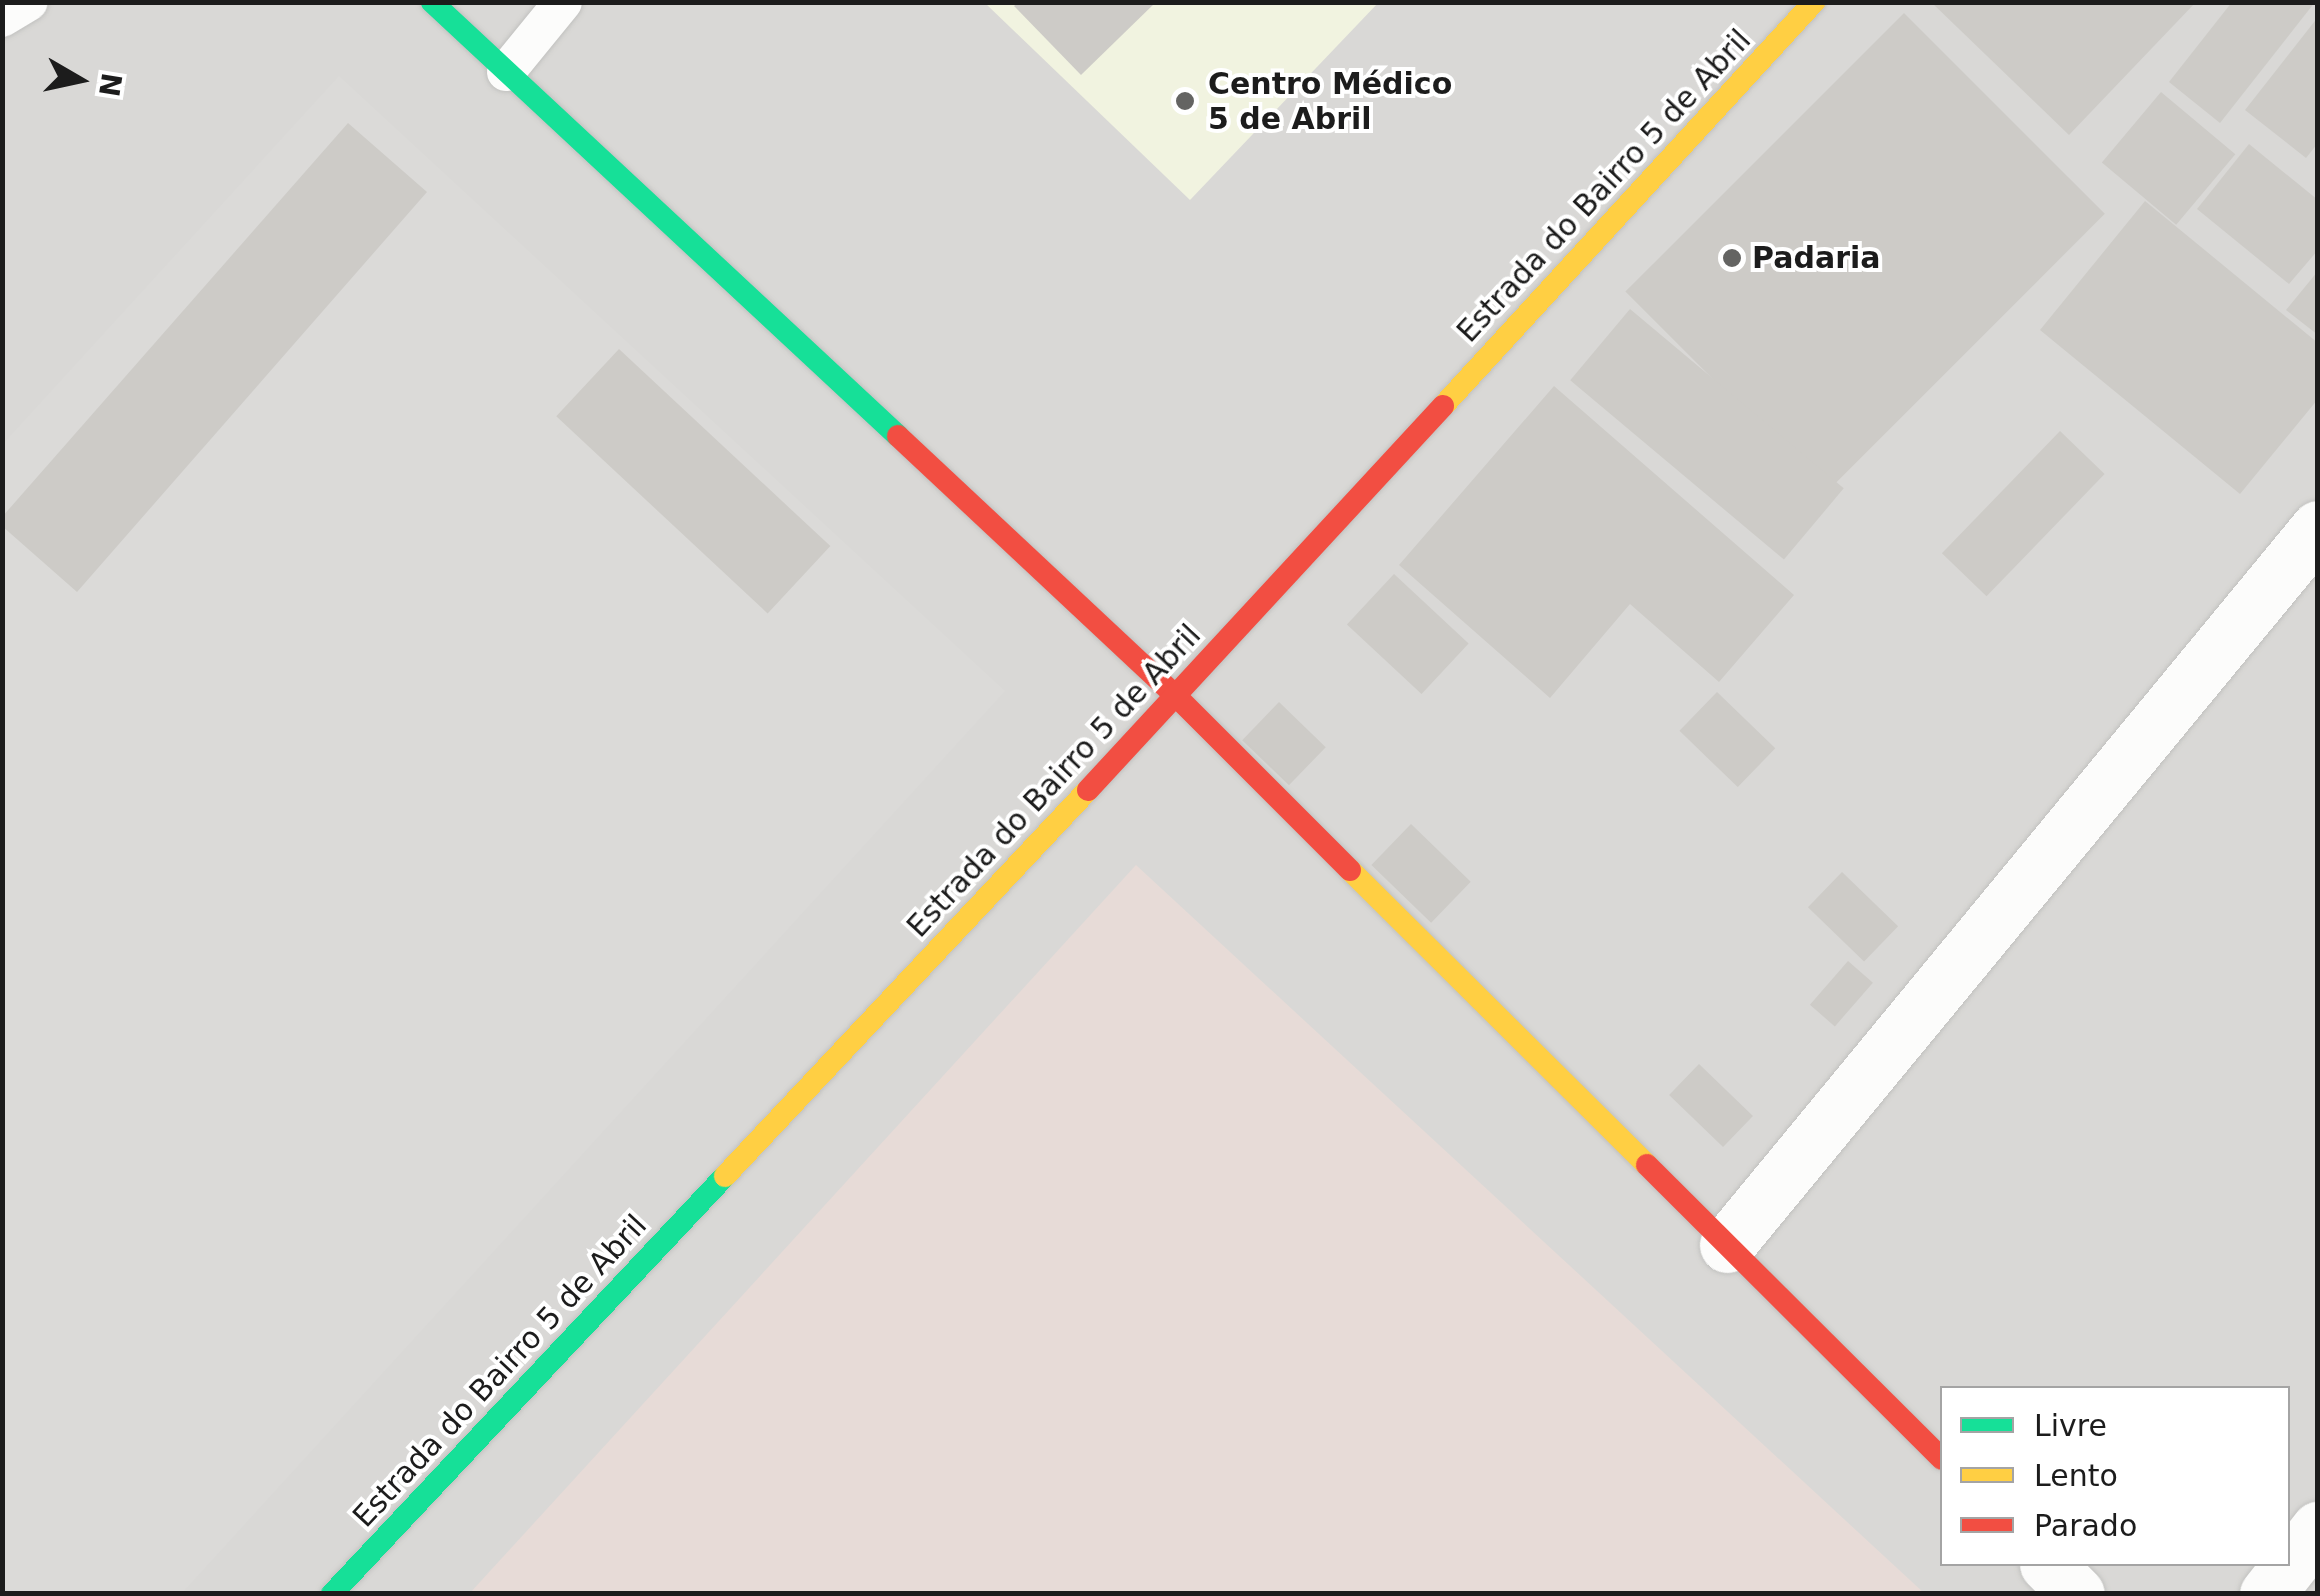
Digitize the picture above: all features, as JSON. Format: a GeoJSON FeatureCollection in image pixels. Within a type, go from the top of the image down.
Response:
{"type":"FeatureCollection","features":[{"type":"Feature","properties":{"kind":"street"},"geometry":{"type":"LineString","coordinates":[[432,2],[1176,696],[1940,1458]]}},
{"type":"Feature","properties":{"kind":"street","name":"Estrada do Bairro 5 de Abril"},"geometry":{"type":"LineString","coordinates":[[332,1594],[1176,696],[1814,2]]}},
{"type":"Feature","properties":{"kind":"street"},"geometry":{"type":"LineString","coordinates":[[1727,1245],[2318,528]]}},
{"type":"Feature","properties":{"kind":"street"},"geometry":{"type":"LineString","coordinates":[[2290,1565],[2318,1530]]}},
{"type":"Feature","properties":{"kind":"street"},"geometry":{"type":"LineString","coordinates":[[2049,1566],[2077,1594]]}},
{"type":"Feature","properties":{"kind":"street"},"geometry":{"type":"LineString","coordinates":[[2267,1594],[2289,1566]]}},
{"type":"Feature","properties":{"kind":"lane"},"geometry":{"type":"LineString","coordinates":[[2,18],[28,2]]}},
{"type":"Feature","properties":{"kind":"lane"},"geometry":{"type":"LineString","coordinates":[[506,72],[562,2]]}},
{"type":"Feature","properties":{"kind":"shaded area"},"geometry":{"type":"Polygon","coordinates":[[[3,3],[2317,3],[2317,1593],[3,1594],[3,3]]]}},
{"type":"Feature","properties":{"kind":"shaded area","name":"Centro Médico 5 de Abril"},"geometry":{"type":"Polygon","coordinates":[[[985,3],[1378,3],[1190,200],[985,3]]]}},
{"type":"Feature","properties":{"kind":"shaded area"},"geometry":{"type":"Polygon","coordinates":[[[339,76],[1005,691],[182,1593],[3,1593],[2,445],[339,76]]]}},
{"type":"Feature","properties":{"kind":"shaded area"},"geometry":{"type":"Polygon","coordinates":[[[1136,865],[1924,1593],[470,1593],[1136,865]]]}},
{"type":"Feature","properties":{"kind":"building"},"geometry":{"type":"Polygon","coordinates":[[[1019,2],[1156,2],[1081,75],[1014,6],[1019,2]]]}},
{"type":"Feature","properties":{"kind":"building"},"geometry":{"type":"Polygon","coordinates":[[[1931,2],[2196,2],[2069,135],[1931,2]]]}},
{"type":"Feature","properties":{"kind":"building"},"geometry":{"type":"Polygon","coordinates":[[[2232,2],[2315,2],[2220,123],[2169,82],[2232,2]]]}},
{"type":"Feature","properties":{"kind":"building"},"geometry":{"type":"Polygon","coordinates":[[[1904,13],[2105,214],[1826,492],[1625,292],[1904,13]]]}},
{"type":"Feature","properties":{"kind":"building"},"geometry":{"type":"Polygon","coordinates":[[[2318,17],[2318,143],[2306,158],[2245,110],[2318,17]]]}},
{"type":"Feature","properties":{"kind":"building"},"geometry":{"type":"Polygon","coordinates":[[[2161,92],[2235,154],[2176,225],[2102,162],[2161,92]]]}},
{"type":"Feature","properties":{"kind":"building"},"geometry":{"type":"Polygon","coordinates":[[[348,123],[427,192],[77,592],[2,526],[2,517],[348,123]]]}},
{"type":"Feature","properties":{"kind":"building"},"geometry":{"type":"Polygon","coordinates":[[[2249,144],[2318,200],[2318,250],[2289,284],[2197,209],[2249,144]]]}},
{"type":"Feature","properties":{"kind":"building"},"geometry":{"type":"Polygon","coordinates":[[[2145,201],[2318,343],[2318,399],[2240,494],[2040,330],[2145,201]]]}},
{"type":"Feature","properties":{"kind":"building"},"geometry":{"type":"Polygon","coordinates":[[[2318,271],[2318,335],[2286,310],[2318,271]]]}},
{"type":"Feature","properties":{"kind":"building"},"geometry":{"type":"Polygon","coordinates":[[[1630,309],[1844,488],[1784,560],[1570,380],[1630,309]]]}},
{"type":"Feature","properties":{"kind":"building"},"geometry":{"type":"Polygon","coordinates":[[[619,349],[830,546],[768,613],[556,416],[619,349]]]}},
{"type":"Feature","properties":{"kind":"building"},"geometry":{"type":"Polygon","coordinates":[[[1554,386],[1794,595],[1719,682],[1630,604],[1550,698],[1399,565],[1554,386]]]}},
{"type":"Feature","properties":{"kind":"building"},"geometry":{"type":"Polygon","coordinates":[[[2060,431],[2105,474],[1987,596],[1942,553],[2060,431]]]}},
{"type":"Feature","properties":{"kind":"building"},"geometry":{"type":"Polygon","coordinates":[[[1394,574],[1469,644],[1422,694],[1347,624],[1394,574]]]}},
{"type":"Feature","properties":{"kind":"building"},"geometry":{"type":"Polygon","coordinates":[[[1717,692],[1775,748],[1738,787],[1679,731],[1717,692]]]}},
{"type":"Feature","properties":{"kind":"building"},"geometry":{"type":"Polygon","coordinates":[[[1279,702],[1326,747],[1289,785],[1242,740],[1279,702]]]}},
{"type":"Feature","properties":{"kind":"building"},"geometry":{"type":"Polygon","coordinates":[[[1411,824],[1471,882],[1431,923],[1371,865],[1411,824]]]}},
{"type":"Feature","properties":{"kind":"building"},"geometry":{"type":"Polygon","coordinates":[[[1842,872],[1898,926],[1864,961],[1808,907],[1842,872]]]}},
{"type":"Feature","properties":{"kind":"building"},"geometry":{"type":"Polygon","coordinates":[[[1848,961],[1873,983],[1835,1026],[1810,1005],[1848,961]]]}},
{"type":"Feature","properties":{"kind":"building"},"geometry":{"type":"Polygon","coordinates":[[[1699,1064],[1753,1116],[1723,1147],[1669,1095],[1699,1064]]]}},
{"type":"Feature","properties":{"kind":"traffic: fast"},"geometry":{"type":"LineString","coordinates":[[432,2],[898,436]]}},
{"type":"Feature","properties":{"kind":"traffic: fast"},"geometry":{"type":"LineString","coordinates":[[332,1594],[725,1176]]}},
{"type":"Feature","properties":{"kind":"traffic: slow"},"geometry":{"type":"LineString","coordinates":[[1443,406],[1814,2]]}},
{"type":"Feature","properties":{"kind":"traffic: slow"},"geometry":{"type":"LineString","coordinates":[[725,1176],[1088,790]]}},
{"type":"Feature","properties":{"kind":"traffic: slow"},"geometry":{"type":"LineString","coordinates":[[1350,870],[1647,1165]]}},
{"type":"Feature","properties":{"kind":"traffic: jam"},"geometry":{"type":"LineString","coordinates":[[1088,790],[1443,406]]}},
{"type":"Feature","properties":{"kind":"traffic: jam"},"geometry":{"type":"LineString","coordinates":[[898,436],[1176,696],[1350,870]]}},
{"type":"Feature","properties":{"kind":"traffic: jam"},"geometry":{"type":"LineString","coordinates":[[1647,1165],[1940,1457]]}},
{"type":"Feature","properties":{"kind":"place","name":"Centro Médico 5 de Abril"},"geometry":{"type":"Point","coordinates":[1185,101]}},
{"type":"Feature","properties":{"kind":"place","name":"Padaria"},"geometry":{"type":"Point","coordinates":[1732,258]}}]}
